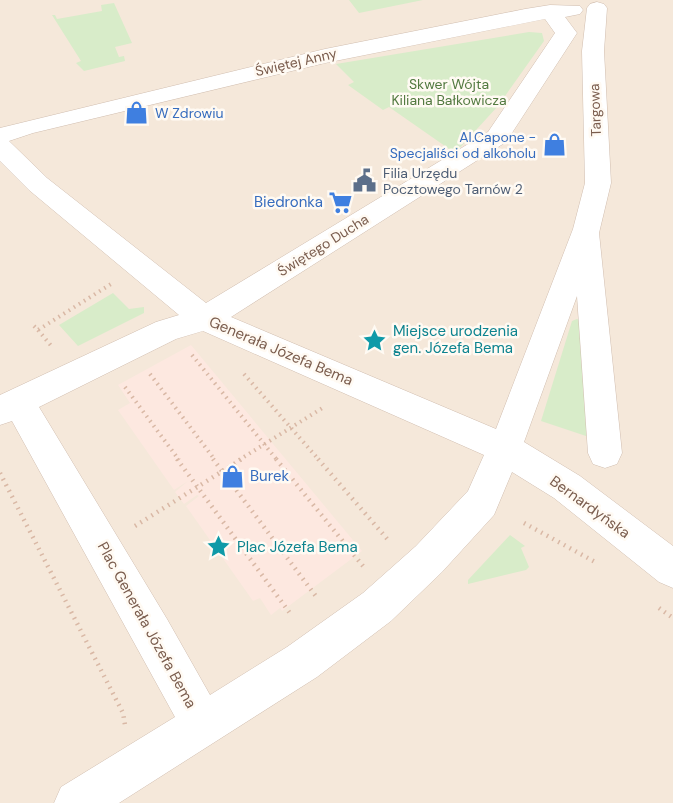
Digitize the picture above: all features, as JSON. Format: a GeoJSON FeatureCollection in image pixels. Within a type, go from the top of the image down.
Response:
{"type":"FeatureCollection","features":[{"type":"Feature","properties":{"kind":"street","name":"Świętej Anny"},"geometry":{"type":"LineString","coordinates":[[0,136],[25,127],[325,56],[550,11],[604,4]]}},
{"type":"Feature","properties":{"kind":"street","name":"Targowa"},"geometry":{"type":"LineString","coordinates":[[504,448],[519,415],[587,229],[598,183],[593,51],[604,4]]}},
{"type":"Feature","properties":{"kind":"street","name":"Świętego Ducha"},"geometry":{"type":"LineString","coordinates":[[205,319],[496,137],[546,66],[566,33],[550,11]]}},
{"type":"Feature","properties":{"kind":"street","name":"Generała Józefa Bema"},"geometry":{"type":"LineString","coordinates":[[0,146],[38,184],[205,319],[504,448]]}},
{"type":"Feature","properties":{"kind":"street","name":"Targowa"},"geometry":{"type":"LineString","coordinates":[[587,229],[605,453]]}},
{"type":"Feature","properties":{"kind":"street","name":"Plac Generała Józefa Bema"},"geometry":{"type":"LineString","coordinates":[[205,319],[167,330],[9,407],[153,633],[203,726],[302,662],[368,614],[429,559],[481,503],[504,448]]}},
{"type":"Feature","properties":{"kind":"street","name":"Bernardyńska"},"geometry":{"type":"LineString","coordinates":[[504,448],[567,487],[673,569]]}},
{"type":"Feature","properties":{"kind":"street"},"geometry":{"type":"LineString","coordinates":[[77,803],[203,726]]}},
{"type":"Feature","properties":{"kind":"path"},"geometry":{"type":"LineString","coordinates":[[34,326],[38,330],[120,279]]}},
{"type":"Feature","properties":{"kind":"path"},"geometry":{"type":"LineString","coordinates":[[167,330],[184,345],[364,567]]}},
{"type":"Feature","properties":{"kind":"path"},"geometry":{"type":"LineString","coordinates":[[241,369],[391,544]]}},
{"type":"Feature","properties":{"kind":"path"},"geometry":{"type":"LineString","coordinates":[[149,372],[324,607]]}},
{"type":"Feature","properties":{"kind":"path"},"geometry":{"type":"LineString","coordinates":[[123,385],[298,624]]}},
{"type":"Feature","properties":{"kind":"path"},"geometry":{"type":"LineString","coordinates":[[127,532],[263,444],[333,402]]}},
{"type":"Feature","properties":{"kind":"path"},"geometry":{"type":"LineString","coordinates":[[0,473],[123,713],[126,731]]}},
{"type":"Feature","properties":{"kind":"path"},"geometry":{"type":"LineString","coordinates":[[524,523],[608,569]]}},
{"type":"Feature","properties":{"kind":"path"},"geometry":{"type":"LineString","coordinates":[[654,604],[673,618]]}},
{"type":"Feature","properties":{"kind":"shaded area"},"geometry":{"type":"Polygon","coordinates":[[[0,0],[673,0],[673,803],[0,803],[0,0]]]}},
{"type":"Feature","properties":{"kind":"shaded area","name":"Burek"},"geometry":{"type":"Polygon","coordinates":[[[191,345],[362,551],[282,611],[280,608],[271,615],[260,598],[253,601],[186,506],[199,496],[197,495],[184,504],[175,492],[188,481],[174,490],[118,410],[130,403],[118,385],[191,345]]]}},
{"type":"Feature","properties":{"kind":"green space"},"geometry":{"type":"Polygon","coordinates":[[[349,0],[423,0],[359,13],[349,0]]]}},
{"type":"Feature","properties":{"kind":"green space"},"geometry":{"type":"Polygon","coordinates":[[[114,3],[132,43],[115,47],[119,57],[124,56],[125,61],[84,71],[76,63],[81,61],[52,15],[55,15],[57,19],[102,11],[101,5],[114,3]]]}},
{"type":"Feature","properties":{"kind":"green space","name":"Skwer Wójta Kiliana Bałkowicza"},"geometry":{"type":"Polygon","coordinates":[[[529,32],[542,33],[544,41],[498,106],[455,153],[389,107],[383,110],[348,85],[354,82],[336,64],[529,32]]]}},
{"type":"Feature","properties":{"kind":"green space"},"geometry":{"type":"Polygon","coordinates":[[[113,293],[129,309],[144,307],[144,313],[78,346],[59,325],[113,293]]]}},
{"type":"Feature","properties":{"kind":"green space"},"geometry":{"type":"Polygon","coordinates":[[[577,319],[582,321],[592,438],[541,421],[572,321],[577,319]]]}},
{"type":"Feature","properties":{"kind":"green space"},"geometry":{"type":"Polygon","coordinates":[[[510,535],[525,546],[521,548],[529,567],[526,570],[468,584],[468,580],[510,535]]]}},
{"type":"Feature","properties":{"kind":"place","name":"W Zdrowiu"},"geometry":{"type":"Point","coordinates":[137,113]}},
{"type":"Feature","properties":{"kind":"place","name":"Al.Capone - Specjaliści od alkoholu"},"geometry":{"type":"Point","coordinates":[554,145]}},
{"type":"Feature","properties":{"kind":"place","name":"Filia Urzędu Pocztowego Tarnów 2"},"geometry":{"type":"Point","coordinates":[365,181]}},
{"type":"Feature","properties":{"kind":"place","name":"Biedronka"},"geometry":{"type":"Point","coordinates":[341,202]}},
{"type":"Feature","properties":{"kind":"place","name":"Miejsce urodzenia gen. Józefa Bema"},"geometry":{"type":"Point","coordinates":[375,340]}},
{"type":"Feature","properties":{"kind":"place","name":"Burek"},"geometry":{"type":"Point","coordinates":[232,476]}},
{"type":"Feature","properties":{"kind":"place","name":"Plac Józefa Bema"},"geometry":{"type":"Point","coordinates":[219,547]}}]}
